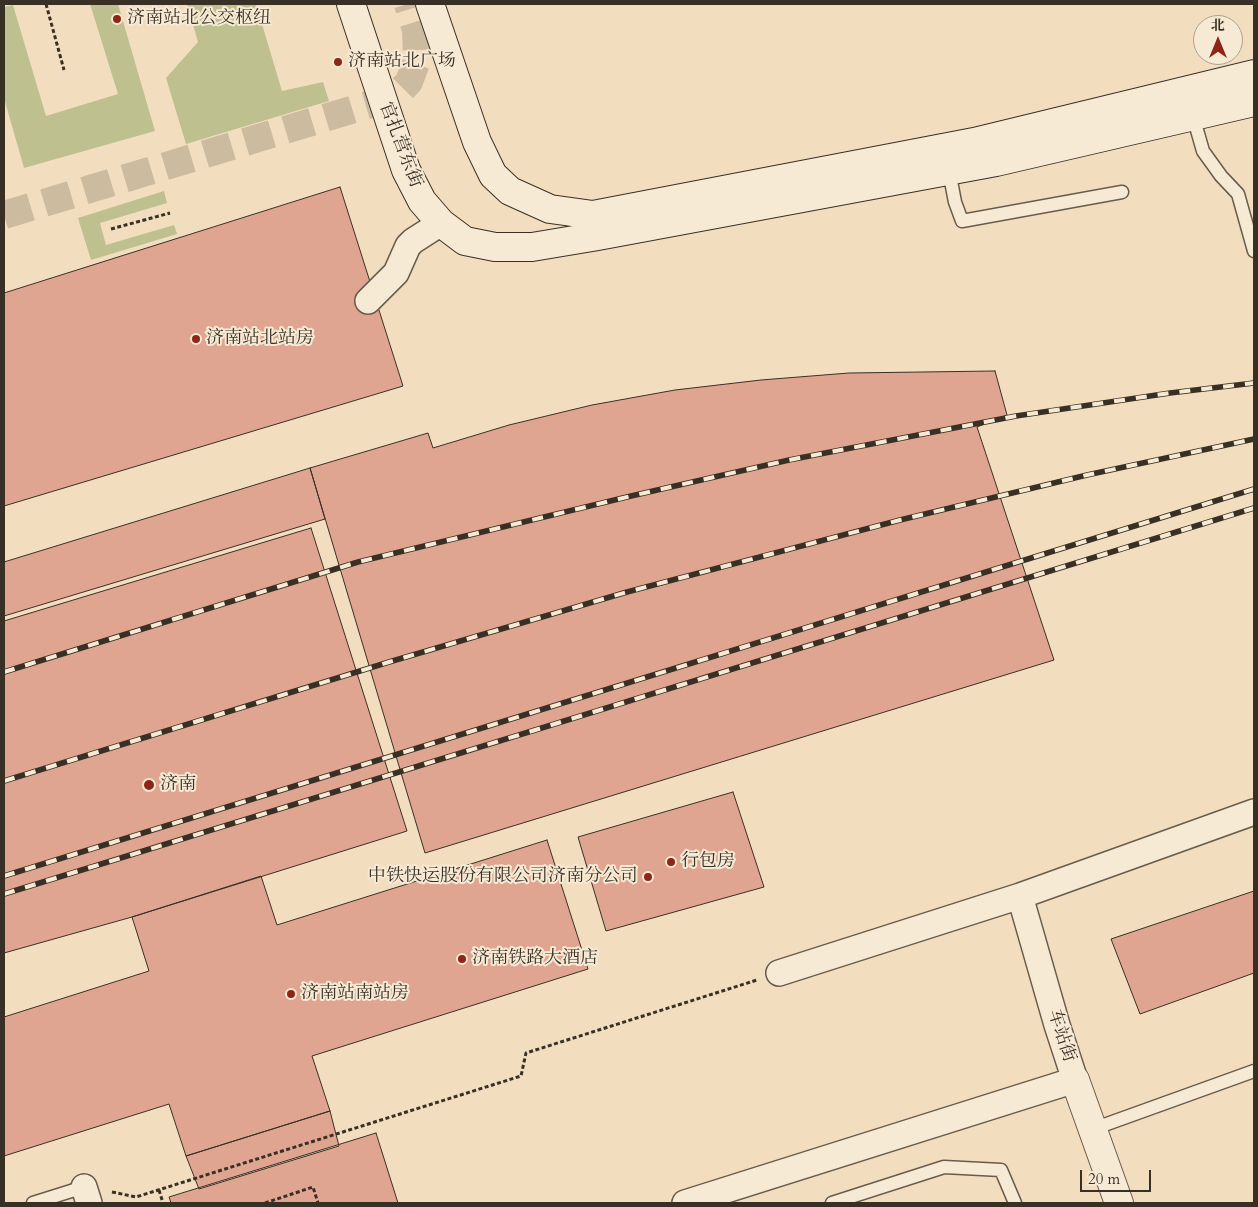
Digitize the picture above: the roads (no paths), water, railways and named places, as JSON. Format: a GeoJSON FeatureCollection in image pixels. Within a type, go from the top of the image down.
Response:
{"type":"FeatureCollection","features":[{"type":"Feature","properties":{"kind":"main road","name":"官扎营东街"},"geometry":{"type":"LineString","coordinates":[[351,4],[406,170],[422,201],[441,223],[465,241],[495,247],[532,247],[598,236],[949,171],[1005,160],[1254,102]]}},
{"type":"Feature","properties":{"kind":"main road"},"geometry":{"type":"LineString","coordinates":[[430,4],[477,142],[493,175],[510,191],[550,209],[593,215],[974,142],[1254,74]]}},
{"type":"Feature","properties":{"kind":"main road"},"geometry":{"type":"LineString","coordinates":[[1075,1080],[1119,1203]]}},
{"type":"Feature","properties":{"kind":"street"},"geometry":{"type":"LineString","coordinates":[[368,301],[396,273],[408,246],[441,223]]}},
{"type":"Feature","properties":{"kind":"street"},"geometry":{"type":"LineString","coordinates":[[779,973],[1020,896],[1254,812]]}},
{"type":"Feature","properties":{"kind":"street","name":"车站街"},"geometry":{"type":"LineString","coordinates":[[685,1203],[1075,1080],[1020,896]]}},
{"type":"Feature","properties":{"kind":"lane"},"geometry":{"type":"LineString","coordinates":[[1193,116],[1203,151],[1221,176],[1238,194],[1254,250]]}},
{"type":"Feature","properties":{"kind":"lane"},"geometry":{"type":"LineString","coordinates":[[949,171],[955,202],[962,221],[1122,192]]}},
{"type":"Feature","properties":{"kind":"lane"},"geometry":{"type":"LineString","coordinates":[[1093,1129],[1254,1071]]}},
{"type":"Feature","properties":{"kind":"lane"},"geometry":{"type":"LineString","coordinates":[[832,1203],[944,1166],[1001,1170],[1015,1203]]}},
{"type":"Feature","properties":{"kind":"lane"},"geometry":{"type":"LineString","coordinates":[[33,1203],[87,1195]]}},
{"type":"Feature","properties":{"kind":"tunnel"},"geometry":{"type":"LineString","coordinates":[[4,215],[394,97],[409,82],[417,60],[416,30],[408,4]]}},
{"type":"Feature","properties":{"kind":"railway"},"geometry":{"type":"LineString","coordinates":[[4,672],[358,562],[631,496],[789,460],[1016,416],[1170,393],[1254,383]]}},
{"type":"Feature","properties":{"kind":"railway"},"geometry":{"type":"LineString","coordinates":[[4,781],[389,662],[627,592],[900,520],[1087,475],[1254,439]]}},
{"type":"Feature","properties":{"kind":"railway"},"geometry":{"type":"LineString","coordinates":[[4,876],[1254,489]]}},
{"type":"Feature","properties":{"kind":"railway"},"geometry":{"type":"LineString","coordinates":[[4,894],[1254,508]]}},
{"type":"Feature","properties":{"kind":"place","name":"济南站北公交枢纽"},"geometry":{"type":"Point","coordinates":[117,19]}},
{"type":"Feature","properties":{"kind":"place","name":"济南站北广场"},"geometry":{"type":"Point","coordinates":[338,62]}},
{"type":"Feature","properties":{"kind":"place","name":"济南站北站房"},"geometry":{"type":"Point","coordinates":[196,339]}},
{"type":"Feature","properties":{"kind":"place","name":"济南"},"geometry":{"type":"Point","coordinates":[149,785]}},
{"type":"Feature","properties":{"kind":"place","name":"行包房"},"geometry":{"type":"Point","coordinates":[671,862]}},
{"type":"Feature","properties":{"kind":"place","name":"中铁快运股份有限公司济南分公司"},"geometry":{"type":"Point","coordinates":[648,877]}},
{"type":"Feature","properties":{"kind":"place","name":"济南铁路大酒店"},"geometry":{"type":"Point","coordinates":[462,959]}},
{"type":"Feature","properties":{"kind":"place","name":"济南站南站房"},"geometry":{"type":"Point","coordinates":[291,994]}}]}
